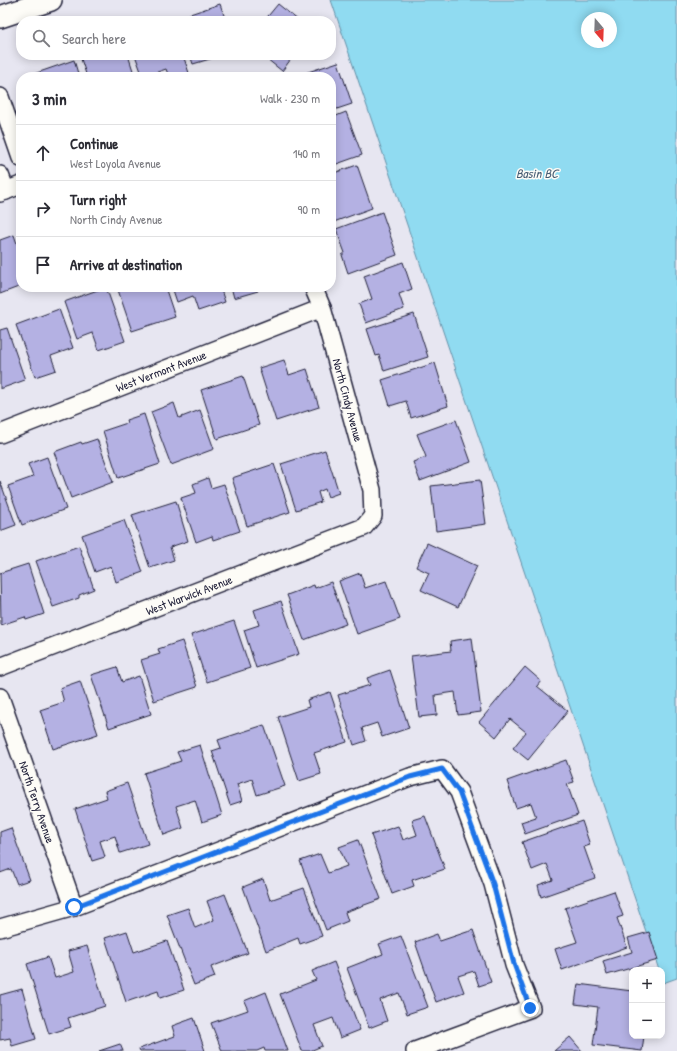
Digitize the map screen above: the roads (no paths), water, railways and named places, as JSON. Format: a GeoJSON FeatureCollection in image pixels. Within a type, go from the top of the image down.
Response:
{"type":"FeatureCollection","features":[{"type":"Feature","properties":{"kind":"street"},"geometry":{"type":"LineString","coordinates":[[0,17],[51,0]]}},
{"type":"Feature","properties":{"kind":"street"},"geometry":{"type":"LineString","coordinates":[[0,97],[16,143]]}},
{"type":"Feature","properties":{"kind":"street","name":"North Cindy Avenue"},"geometry":{"type":"LineString","coordinates":[[315,292],[322,308],[372,490],[373,516]]}},
{"type":"Feature","properties":{"kind":"street","name":"West Vermont Avenue"},"geometry":{"type":"LineString","coordinates":[[0,434],[322,308]]}},
{"type":"Feature","properties":{"kind":"street","name":"West Warwick Avenue"},"geometry":{"type":"LineString","coordinates":[[0,667],[364,527],[373,516]]}},
{"type":"Feature","properties":{"kind":"street","name":"North Terry Avenue"},"geometry":{"type":"LineString","coordinates":[[0,697],[74,907]]}},
{"type":"Feature","properties":{"kind":"street"},"geometry":{"type":"LineString","coordinates":[[0,928],[74,907],[410,777],[442,769],[459,792],[475,834],[493,884],[514,964],[530,1008],[415,1051]]}},
{"type":"Feature","properties":{"kind":"water","name":"Basin BC"},"geometry":{"type":"Polygon","coordinates":[[[331,0],[677,0],[677,978],[665,982],[665,967],[658,967],[331,0]]]}}]}
